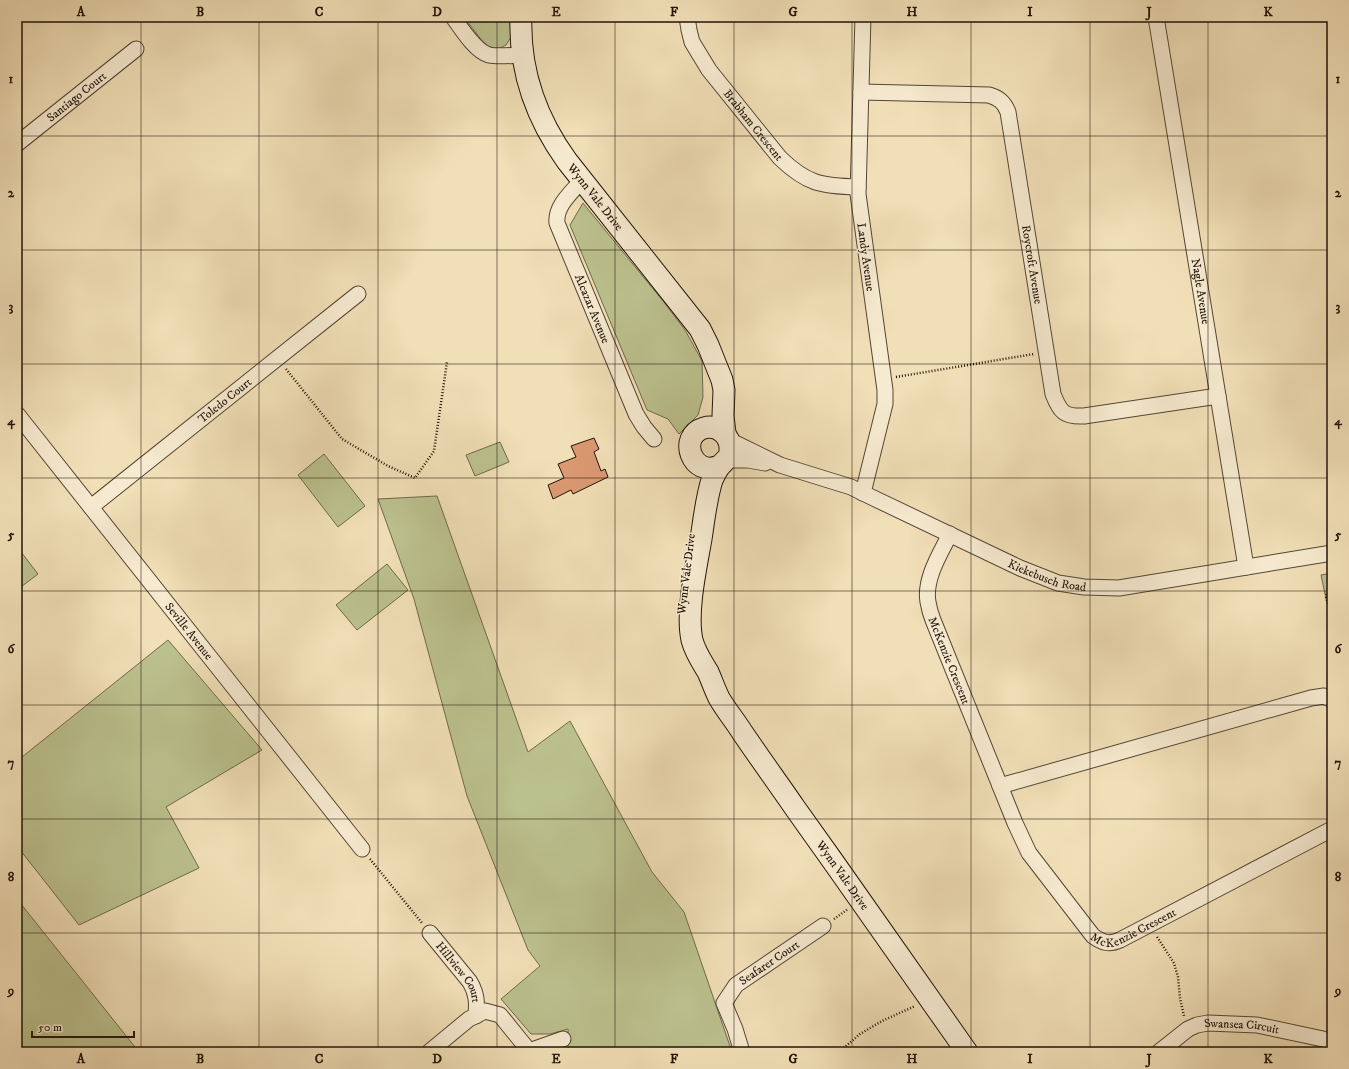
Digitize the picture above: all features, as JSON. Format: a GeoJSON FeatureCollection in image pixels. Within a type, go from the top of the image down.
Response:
{"type":"FeatureCollection","features":[{"type":"Feature","properties":{"kind":"main road","name":"Wynn Vale Drive"},"geometry":{"type":"LineString","coordinates":[[522,17],[521,41],[526,72],[536,106],[555,144],[695,321],[704,336],[722,380],[724,390],[723,416],[725,450],[712,478],[706,505],[690,617],[694,646],[720,698],[756,753],[967,1052]]}},
{"type":"Feature","properties":{"kind":"main road","name":"Wynn Vale Drive"},"geometry":{"type":"LineString","coordinates":[[698,431],[713,405],[713,358]]}},
{"type":"Feature","properties":{"kind":"main road"},"geometry":{"type":"LineString","coordinates":[[705,427],[714,427],[725,450],[712,468],[706,468],[696,462],[690,452],[690,444],[694,435],[698,431],[705,427]]}},
{"type":"Feature","properties":{"kind":"main road","name":"Wynn Vale Drive"},"geometry":{"type":"LineString","coordinates":[[696,462],[696,502],[680,606],[680,624],[684,645],[700,678],[720,698]]}},
{"type":"Feature","properties":{"kind":"street"},"geometry":{"type":"LineString","coordinates":[[453,17],[476,46],[486,53],[495,55],[523,55]]}},
{"type":"Feature","properties":{"kind":"street","name":"Brabham Crescent"},"geometry":{"type":"LineString","coordinates":[[687,17],[692,42],[709,70],[780,158],[792,170],[811,181],[831,187],[858,187]]}},
{"type":"Feature","properties":{"kind":"street","name":"Landy Avenue"},"geometry":{"type":"LineString","coordinates":[[862,493],[885,404],[884,379],[861,222],[858,187],[863,17]]}},
{"type":"Feature","properties":{"kind":"street","name":"Nagle Avenue"},"geometry":{"type":"LineString","coordinates":[[1156,17],[1246,567]]}},
{"type":"Feature","properties":{"kind":"street","name":"Santiago Court"},"geometry":{"type":"LineString","coordinates":[[17,144],[136,49]]}},
{"type":"Feature","properties":{"kind":"street","name":"Roycroft Avenue"},"geometry":{"type":"LineString","coordinates":[[861,92],[989,95],[996,97],[1005,104],[1008,112],[1054,394],[1058,406],[1064,413],[1073,416],[1218,396]]}},
{"type":"Feature","properties":{"kind":"street","name":"Alcazar Avenue"},"geometry":{"type":"LineString","coordinates":[[582,180],[564,201],[558,212],[557,223],[636,414],[654,439]]}},
{"type":"Feature","properties":{"kind":"street","name":"Toledo Court"},"geometry":{"type":"LineString","coordinates":[[91,507],[358,294]]}},
{"type":"Feature","properties":{"kind":"street","name":"Seville Avenue"},"geometry":{"type":"LineString","coordinates":[[17,414],[362,849]]}},
{"type":"Feature","properties":{"kind":"street","name":"Kiekebusch Road"},"geometry":{"type":"LineString","coordinates":[[725,450],[780,465],[850,487],[1020,568],[1058,583],[1084,587],[1119,588],[1332,553]]}},
{"type":"Feature","properties":{"kind":"street","name":"McKenzie Crescent"},"geometry":{"type":"LineString","coordinates":[[950,534],[930,578],[928,602],[933,620],[1015,823],[1030,853],[1093,936],[1106,943],[1113,943],[1120,940],[1332,829]]}},
{"type":"Feature","properties":{"kind":"street"},"geometry":{"type":"LineString","coordinates":[[1000,786],[1311,698],[1324,696],[1332,700]]}},
{"type":"Feature","properties":{"kind":"street","name":"Seafarer Court"},"geometry":{"type":"LineString","coordinates":[[742,1052],[735,1028],[724,1003],[736,985],[823,926]]}},
{"type":"Feature","properties":{"kind":"street","name":"Hillview Court"},"geometry":{"type":"LineString","coordinates":[[430,933],[470,982],[477,1000],[476,1016]]}},
{"type":"Feature","properties":{"kind":"street","name":"Hillview Court"},"geometry":{"type":"LineString","coordinates":[[429,1052],[469,1019],[485,1011],[500,1015],[530,1051]]}},
{"type":"Feature","properties":{"kind":"street","name":"Swansea Circuit"},"geometry":{"type":"LineString","coordinates":[[1159,1052],[1188,1028],[1208,1023],[1256,1024],[1323,1039],[1332,1043]]}},
{"type":"Feature","properties":{"kind":"street"},"geometry":{"type":"LineString","coordinates":[[530,1051],[563,1039]]}},
{"type":"Feature","properties":{"kind":"path"},"geometry":{"type":"LineString","coordinates":[[884,379],[1047,352]]}},
{"type":"Feature","properties":{"kind":"path"},"geometry":{"type":"LineString","coordinates":[[277,358],[342,439],[388,466],[414,478],[434,451],[447,362]]}},
{"type":"Feature","properties":{"kind":"path"},"geometry":{"type":"LineString","coordinates":[[1332,580],[1326,596],[1332,622]]}},
{"type":"Feature","properties":{"kind":"path"},"geometry":{"type":"LineString","coordinates":[[362,849],[430,933]]}},
{"type":"Feature","properties":{"kind":"path"},"geometry":{"type":"LineString","coordinates":[[823,926],[861,901]]}},
{"type":"Feature","properties":{"kind":"path"},"geometry":{"type":"LineString","coordinates":[[1157,937],[1174,963],[1178,977],[1180,998],[1185,1022]]}},
{"type":"Feature","properties":{"kind":"path"},"geometry":{"type":"LineString","coordinates":[[839,1052],[860,1034],[882,1021],[930,999]]}},
{"type":"Feature","properties":{"kind":"green space"},"geometry":{"type":"Polygon","coordinates":[[[464,17],[513,17],[513,34],[506,45],[498,49],[486,46],[464,17]]]}},
{"type":"Feature","properties":{"kind":"green space"},"geometry":{"type":"Polygon","coordinates":[[[583,203],[685,330],[702,361],[703,397],[698,415],[679,434],[668,419],[647,410],[570,225],[583,203]]]}},
{"type":"Feature","properties":{"kind":"green space"},"geometry":{"type":"Polygon","coordinates":[[[500,442],[509,462],[475,476],[466,455],[500,442]]]}},
{"type":"Feature","properties":{"kind":"green space"},"geometry":{"type":"Polygon","coordinates":[[[324,454],[365,506],[338,527],[298,475],[324,454]]]}},
{"type":"Feature","properties":{"kind":"green space"},"geometry":{"type":"Polygon","coordinates":[[[437,496],[528,752],[570,721],[652,872],[684,912],[732,1052],[568,1052],[568,1029],[550,1034],[531,1034],[501,999],[540,966],[528,950],[467,796],[414,599],[378,499],[437,496]]]}},
{"type":"Feature","properties":{"kind":"green space"},"geometry":{"type":"Polygon","coordinates":[[[18,548],[38,574],[17,590],[17,549],[18,548]]]}},
{"type":"Feature","properties":{"kind":"green space"},"geometry":{"type":"Polygon","coordinates":[[[387,564],[408,590],[357,630],[336,605],[387,564]]]}},
{"type":"Feature","properties":{"kind":"green space"},"geometry":{"type":"Polygon","coordinates":[[[1332,573],[1332,627],[1321,575],[1332,573]]]}},
{"type":"Feature","properties":{"kind":"green space"},"geometry":{"type":"Polygon","coordinates":[[[168,640],[262,750],[166,807],[199,868],[79,925],[17,846],[17,761],[168,640]]]}},
{"type":"Feature","properties":{"kind":"green space"},"geometry":{"type":"Polygon","coordinates":[[[17,899],[139,1052],[17,1052],[17,899]]]}},
{"type":"Feature","properties":{"kind":"building"},"geometry":{"type":"Polygon","coordinates":[[[594,438],[599,449],[594,452],[601,471],[605,469],[608,477],[573,494],[571,490],[553,499],[548,485],[564,478],[558,464],[576,457],[571,446],[594,438]]]}}]}
